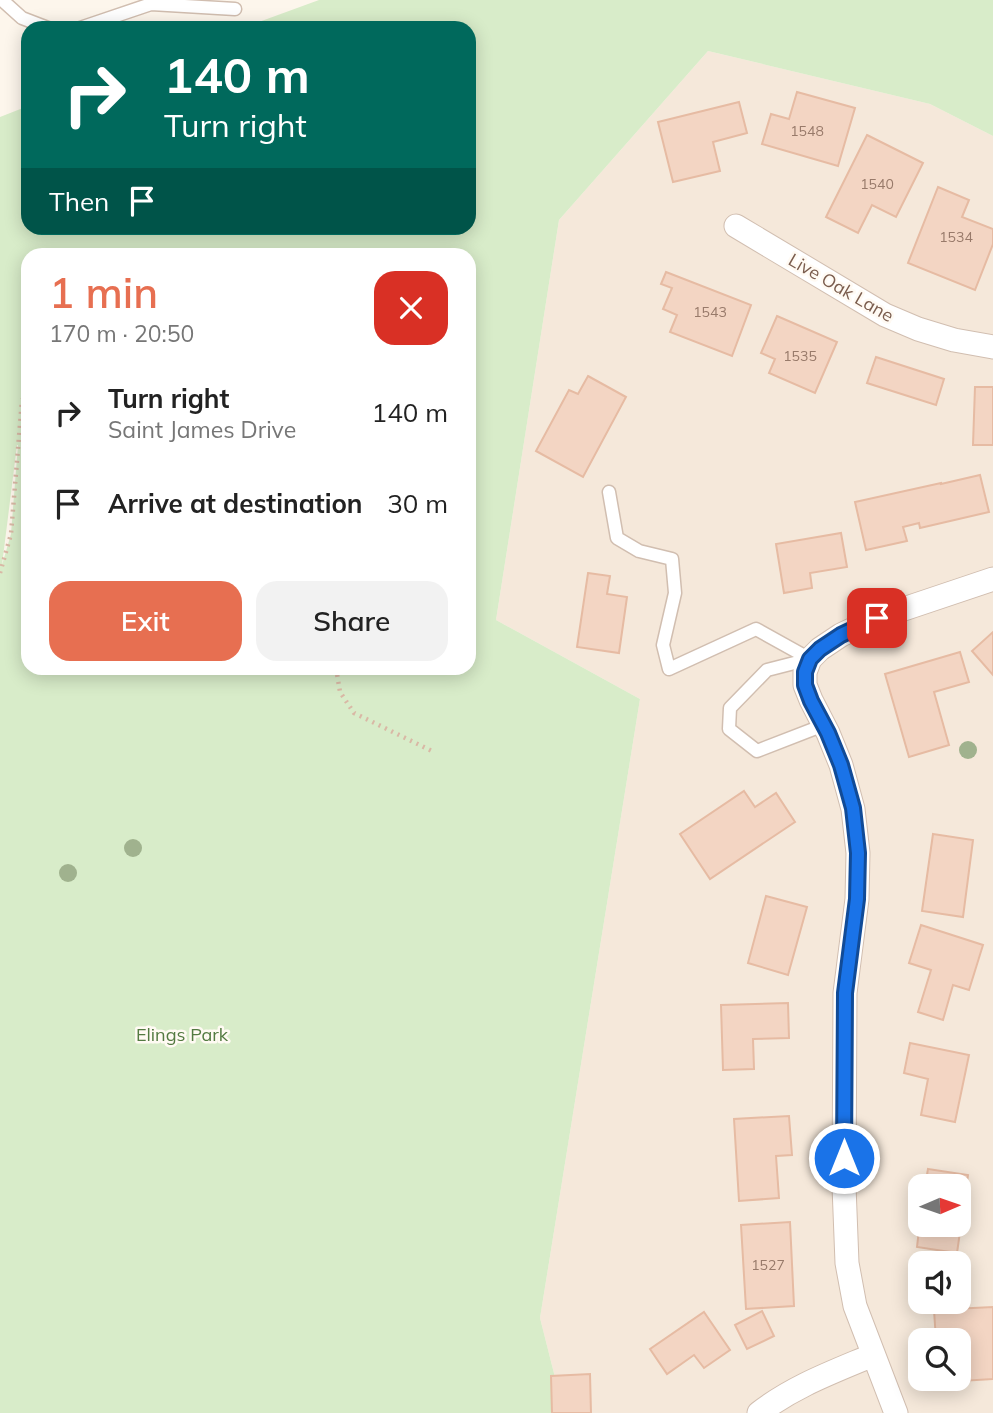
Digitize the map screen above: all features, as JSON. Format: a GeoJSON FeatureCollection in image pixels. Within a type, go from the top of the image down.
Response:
{"type":"FeatureCollection","features":[{"type":"Feature","properties":{"kind":"street","name":"Live Oak Lane"},"geometry":{"type":"LineString","coordinates":[[736,226],[885,315],[954,340],[993,348]]}},
{"type":"Feature","properties":{"kind":"street"},"geometry":{"type":"LineString","coordinates":[[896,1413],[855,1306],[847,1263],[844,1186],[845,993],[857,899],[858,853],[853,808],[841,765],[805,685],[805,672],[810,659],[841,635],[877,618],[993,579]]}},
{"type":"Feature","properties":{"kind":"street"},"geometry":{"type":"LineString","coordinates":[[759,1413],[782,1396],[819,1377],[873,1355]]}},
{"type":"Feature","properties":{"kind":"lane"},"geometry":{"type":"LineString","coordinates":[[2,0],[22,18],[30,21]]}},
{"type":"Feature","properties":{"kind":"lane"},"geometry":{"type":"LineString","coordinates":[[101,21],[151,4],[235,9]]}},
{"type":"Feature","properties":{"kind":"lane"},"geometry":{"type":"LineString","coordinates":[[609,492],[617,538],[639,551],[672,559],[675,593],[663,645],[668,669],[755,629],[810,659]]}},
{"type":"Feature","properties":{"kind":"lane"},"geometry":{"type":"LineString","coordinates":[[810,659],[767,670],[730,708],[729,729],[757,751],[824,725]]}},
{"type":"Feature","properties":{"kind":"path"},"geometry":{"type":"LineString","coordinates":[[0,573],[11,534],[21,412]]}},
{"type":"Feature","properties":{"kind":"path"},"geometry":{"type":"LineString","coordinates":[[337,675],[340,692],[354,713],[434,752]]}},
{"type":"Feature","properties":{"kind":"shaded area"},"geometry":{"type":"Polygon","coordinates":[[[708,51],[930,104],[993,136],[993,1413],[564,1413],[540,1318],[640,699],[496,620],[559,220],[708,51]]]}},
{"type":"Feature","properties":{"kind":"green space","name":"Elings Park"},"geometry":{"type":"Polygon","coordinates":[[[319,0],[993,0],[993,136],[930,104],[708,51],[559,220],[496,620],[640,699],[540,1318],[564,1413],[0,1413],[0,117],[21,109],[21,235],[476,235],[476,21],[261,21],[319,0]],[[18,445],[2,565],[11,534],[18,445]]]}},
{"type":"Feature","properties":{"kind":"building"},"geometry":{"type":"Polygon","coordinates":[[[797,92],[855,108],[838,166],[762,144],[771,114],[789,119],[797,92]]]}},
{"type":"Feature","properties":{"kind":"building"},"geometry":{"type":"Polygon","coordinates":[[[739,102],[747,133],[713,142],[720,171],[673,182],[658,122],[739,102]]]}},
{"type":"Feature","properties":{"kind":"building"},"geometry":{"type":"Polygon","coordinates":[[[867,135],[923,163],[896,217],[872,205],[858,233],[826,217],[867,135]]]}},
{"type":"Feature","properties":{"kind":"building"},"geometry":{"type":"Polygon","coordinates":[[[938,187],[969,200],[962,217],[993,229],[993,244],[975,290],[908,263],[938,187]]]}},
{"type":"Feature","properties":{"kind":"building"},"geometry":{"type":"Polygon","coordinates":[[[666,272],[751,305],[732,356],[670,332],[677,315],[663,309],[672,288],[661,284],[666,272]]]}},
{"type":"Feature","properties":{"kind":"building"},"geometry":{"type":"Polygon","coordinates":[[[777,316],[837,342],[815,393],[769,373],[775,359],[761,353],[777,316]]]}},
{"type":"Feature","properties":{"kind":"building"},"geometry":{"type":"Polygon","coordinates":[[[876,357],[944,379],[936,405],[867,383],[876,357]]]}},
{"type":"Feature","properties":{"kind":"building"},"geometry":{"type":"Polygon","coordinates":[[[588,376],[626,397],[583,477],[536,451],[569,390],[578,394],[588,376]]]}},
{"type":"Feature","properties":{"kind":"building"},"geometry":{"type":"Polygon","coordinates":[[[975,387],[993,387],[993,445],[973,445],[975,387]]]}},
{"type":"Feature","properties":{"kind":"building"},"geometry":{"type":"Polygon","coordinates":[[[980,475],[989,512],[920,528],[919,523],[903,527],[907,541],[866,550],[855,502],[980,475]]]}},
{"type":"Feature","properties":{"kind":"building"},"geometry":{"type":"Polygon","coordinates":[[[841,533],[847,567],[810,573],[812,588],[784,593],[776,544],[841,533]]]}},
{"type":"Feature","properties":{"kind":"building"},"geometry":{"type":"Polygon","coordinates":[[[588,573],[610,576],[607,594],[627,597],[619,653],[577,647],[588,573]]]}},
{"type":"Feature","properties":{"kind":"building"},"geometry":{"type":"Polygon","coordinates":[[[993,632],[993,675],[972,651],[993,632]]]}},
{"type":"Feature","properties":{"kind":"building"},"geometry":{"type":"Polygon","coordinates":[[[960,652],[969,682],[934,692],[949,745],[909,757],[885,674],[960,652]]]}},
{"type":"Feature","properties":{"kind":"building"},"geometry":{"type":"Polygon","coordinates":[[[744,791],[755,807],[776,793],[795,822],[710,879],[680,834],[744,791]]]}},
{"type":"Feature","properties":{"kind":"building"},"geometry":{"type":"Polygon","coordinates":[[[933,834],[973,840],[963,917],[922,911],[933,834]]]}},
{"type":"Feature","properties":{"kind":"building"},"geometry":{"type":"Polygon","coordinates":[[[766,896],[807,907],[788,975],[748,963],[766,896]]]}},
{"type":"Feature","properties":{"kind":"building"},"geometry":{"type":"Polygon","coordinates":[[[921,925],[983,945],[969,990],[953,985],[943,1020],[918,1012],[931,970],[909,963],[921,925]]]}},
{"type":"Feature","properties":{"kind":"building"},"geometry":{"type":"Polygon","coordinates":[[[788,1003],[789,1038],[753,1039],[754,1069],[723,1070],[721,1005],[788,1003]]]}},
{"type":"Feature","properties":{"kind":"building"},"geometry":{"type":"Polygon","coordinates":[[[910,1043],[969,1055],[955,1122],[921,1115],[928,1079],[904,1073],[910,1043]]]}},
{"type":"Feature","properties":{"kind":"building"},"geometry":{"type":"Polygon","coordinates":[[[789,1116],[792,1155],[776,1156],[779,1198],[739,1201],[734,1119],[789,1116]]]}},
{"type":"Feature","properties":{"kind":"building"},"geometry":{"type":"Polygon","coordinates":[[[928,1169],[961,1174],[927,1174],[928,1169]]]}},
{"type":"Feature","properties":{"kind":"building"},"geometry":{"type":"Polygon","coordinates":[[[790,1222],[794,1306],[746,1309],[741,1225],[790,1222]]]}},
{"type":"Feature","properties":{"kind":"building"},"geometry":{"type":"Polygon","coordinates":[[[918,1237],[959,1237],[957,1251],[917,1247],[918,1237]]]}},
{"type":"Feature","properties":{"kind":"building"},"geometry":{"type":"Polygon","coordinates":[[[993,1307],[993,1379],[971,1380],[971,1328],[935,1328],[934,1314],[971,1314],[971,1308],[993,1307]]]}},
{"type":"Feature","properties":{"kind":"building"},"geometry":{"type":"Polygon","coordinates":[[[762,1311],[774,1336],[747,1349],[735,1325],[762,1311]]]}},
{"type":"Feature","properties":{"kind":"building"},"geometry":{"type":"Polygon","coordinates":[[[704,1312],[730,1350],[704,1368],[694,1355],[667,1374],[650,1349],[704,1312]]]}},
{"type":"Feature","properties":{"kind":"building"},"geometry":{"type":"Polygon","coordinates":[[[590,1374],[591,1413],[552,1413],[551,1376],[590,1374]]]}},
{"type":"Feature","properties":{"kind":"route"},"geometry":{"type":"LineString","coordinates":[[844,1158],[845,993],[857,899],[858,853],[853,808],[841,765],[811,701],[805,685],[805,672],[810,659],[820,649],[841,635],[877,618]]}}]}
